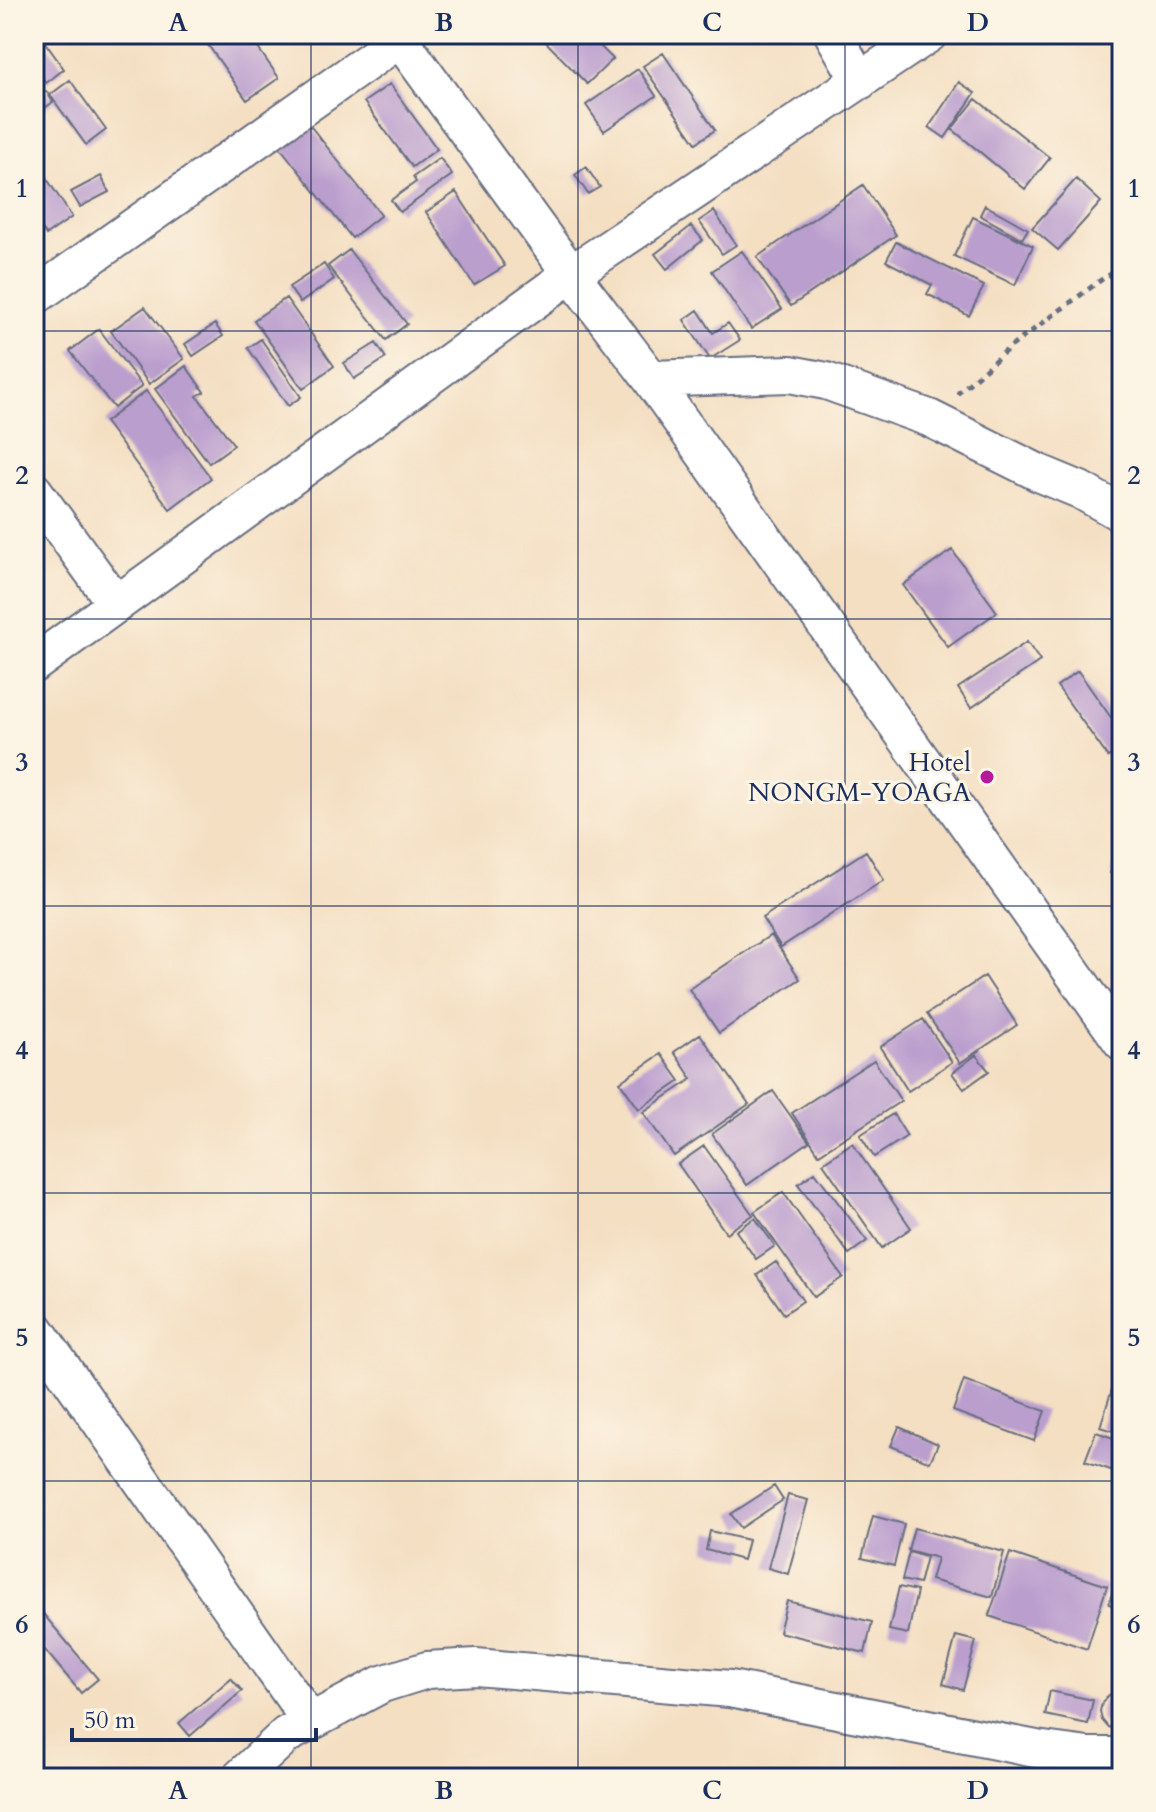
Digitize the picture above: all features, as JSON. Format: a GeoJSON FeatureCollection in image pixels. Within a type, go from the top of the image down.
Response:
{"type":"FeatureCollection","features":[{"type":"Feature","properties":{"kind":"street"},"geometry":{"type":"LineString","coordinates":[[833,34],[860,81]]}},
{"type":"Feature","properties":{"kind":"street"},"geometry":{"type":"LineString","coordinates":[[34,664],[571,274],[929,34]]}},
{"type":"Feature","properties":{"kind":"street"},"geometry":{"type":"LineString","coordinates":[[34,297],[398,37],[651,379],[1122,1042]]}},
{"type":"Feature","properties":{"kind":"street"},"geometry":{"type":"LineString","coordinates":[[651,379],[790,374],[826,381],[929,418],[1080,490],[1122,514]]}},
{"type":"Feature","properties":{"kind":"street"},"geometry":{"type":"LineString","coordinates":[[34,491],[116,604]]}},
{"type":"Feature","properties":{"kind":"street"},"geometry":{"type":"LineString","coordinates":[[34,1327],[310,1721]]}},
{"type":"Feature","properties":{"kind":"street"},"geometry":{"type":"LineString","coordinates":[[240,1778],[286,1735],[382,1684],[427,1670],[476,1667],[730,1689],[1036,1749],[1088,1756],[1122,1756]]}},
{"type":"Feature","properties":{"kind":"path"},"geometry":{"type":"LineString","coordinates":[[929,418],[1009,348],[1105,277],[1122,269]]}},
{"type":"Feature","properties":{"kind":"building"},"geometry":{"type":"Polygon","coordinates":[[[34,34],[39,34],[64,69],[46,83],[34,66],[34,34]]]}},
{"type":"Feature","properties":{"kind":"building"},"geometry":{"type":"Polygon","coordinates":[[[202,34],[248,34],[279,78],[247,100],[202,34]]]}},
{"type":"Feature","properties":{"kind":"building"},"geometry":{"type":"Polygon","coordinates":[[[538,34],[588,34],[613,59],[587,84],[538,34]]]}},
{"type":"Feature","properties":{"kind":"building"},"geometry":{"type":"Polygon","coordinates":[[[663,53],[715,130],[696,143],[643,66],[663,53]]]}},
{"type":"Feature","properties":{"kind":"building"},"geometry":{"type":"Polygon","coordinates":[[[638,69],[656,96],[604,131],[586,105],[638,69]]]}},
{"type":"Feature","properties":{"kind":"building"},"geometry":{"type":"Polygon","coordinates":[[[70,80],[106,130],[86,145],[50,95],[70,80]]]}},
{"type":"Feature","properties":{"kind":"building"},"geometry":{"type":"Polygon","coordinates":[[[959,82],[975,93],[945,138],[929,127],[959,82]]]}},
{"type":"Feature","properties":{"kind":"building"},"geometry":{"type":"Polygon","coordinates":[[[390,84],[437,149],[412,167],[364,102],[390,84]]]}},
{"type":"Feature","properties":{"kind":"building"},"geometry":{"type":"Polygon","coordinates":[[[46,91],[53,102],[34,116],[34,100],[46,91]]]}},
{"type":"Feature","properties":{"kind":"building"},"geometry":{"type":"Polygon","coordinates":[[[976,99],[1050,158],[1025,189],[952,129],[976,99]]]}},
{"type":"Feature","properties":{"kind":"building"},"geometry":{"type":"Polygon","coordinates":[[[308,123],[381,215],[352,238],[279,146],[308,123]]]}},
{"type":"Feature","properties":{"kind":"building"},"geometry":{"type":"Polygon","coordinates":[[[440,158],[452,175],[400,212],[391,200],[416,182],[413,177],[440,158]]]}},
{"type":"Feature","properties":{"kind":"building"},"geometry":{"type":"Polygon","coordinates":[[[34,159],[72,217],[46,235],[34,216],[34,159]]]}},
{"type":"Feature","properties":{"kind":"building"},"geometry":{"type":"Polygon","coordinates":[[[586,167],[600,187],[588,194],[575,175],[586,167]]]}},
{"type":"Feature","properties":{"kind":"building"},"geometry":{"type":"Polygon","coordinates":[[[101,176],[109,192],[80,207],[71,192],[101,176]]]}},
{"type":"Feature","properties":{"kind":"building"},"geometry":{"type":"Polygon","coordinates":[[[1076,179],[1101,202],[1058,250],[1032,228],[1076,179]]]}},
{"type":"Feature","properties":{"kind":"building"},"geometry":{"type":"Polygon","coordinates":[[[863,185],[896,235],[791,306],[757,257],[863,185]]]}},
{"type":"Feature","properties":{"kind":"building"},"geometry":{"type":"Polygon","coordinates":[[[456,192],[505,266],[474,285],[426,212],[456,192]]]}},
{"type":"Feature","properties":{"kind":"building"},"geometry":{"type":"Polygon","coordinates":[[[985,205],[1028,229],[1022,239],[980,215],[985,205]]]}},
{"type":"Feature","properties":{"kind":"building"},"geometry":{"type":"Polygon","coordinates":[[[714,211],[736,245],[722,254],[699,221],[714,211]]]}},
{"type":"Feature","properties":{"kind":"building"},"geometry":{"type":"Polygon","coordinates":[[[973,217],[1033,246],[1015,285],[954,256],[973,217]]]}},
{"type":"Feature","properties":{"kind":"building"},"geometry":{"type":"Polygon","coordinates":[[[691,226],[703,240],[667,269],[655,254],[691,226]]]}},
{"type":"Feature","properties":{"kind":"building"},"geometry":{"type":"Polygon","coordinates":[[[896,242],[984,286],[969,316],[927,294],[932,285],[886,261],[896,242]]]}},
{"type":"Feature","properties":{"kind":"building"},"geometry":{"type":"Polygon","coordinates":[[[349,250],[407,324],[386,340],[328,266],[349,250]]]}},
{"type":"Feature","properties":{"kind":"building"},"geometry":{"type":"Polygon","coordinates":[[[742,251],[782,309],[751,329],[712,271],[742,251]]]}},
{"type":"Feature","properties":{"kind":"building"},"geometry":{"type":"Polygon","coordinates":[[[324,264],[334,279],[300,303],[289,287],[324,264]]]}},
{"type":"Feature","properties":{"kind":"building"},"geometry":{"type":"Polygon","coordinates":[[[286,298],[334,366],[303,389],[254,320],[286,298]]]}},
{"type":"Feature","properties":{"kind":"building"},"geometry":{"type":"Polygon","coordinates":[[[145,307],[184,359],[149,384],[111,331],[145,307]]]}},
{"type":"Feature","properties":{"kind":"building"},"geometry":{"type":"Polygon","coordinates":[[[698,310],[713,333],[728,323],[740,340],[710,359],[684,320],[698,310]]]}},
{"type":"Feature","properties":{"kind":"building"},"geometry":{"type":"Polygon","coordinates":[[[215,324],[223,336],[193,356],[185,344],[215,324]]]}},
{"type":"Feature","properties":{"kind":"building"},"geometry":{"type":"Polygon","coordinates":[[[99,329],[142,386],[114,408],[70,351],[99,329]]]}},
{"type":"Feature","properties":{"kind":"building"},"geometry":{"type":"Polygon","coordinates":[[[261,339],[301,397],[288,406],[248,348],[261,339]]]}},
{"type":"Feature","properties":{"kind":"building"},"geometry":{"type":"Polygon","coordinates":[[[376,343],[386,358],[354,379],[344,363],[376,343]]]}},
{"type":"Feature","properties":{"kind":"building"},"geometry":{"type":"Polygon","coordinates":[[[186,366],[204,392],[197,396],[234,445],[209,463],[155,389],[186,366]]]}},
{"type":"Feature","properties":{"kind":"building"},"geometry":{"type":"Polygon","coordinates":[[[146,391],[211,478],[170,509],[105,422],[146,391]]]}},
{"type":"Feature","properties":{"kind":"building"},"geometry":{"type":"Polygon","coordinates":[[[952,550],[997,612],[948,647],[903,585],[952,550]]]}},
{"type":"Feature","properties":{"kind":"building"},"geometry":{"type":"Polygon","coordinates":[[[1027,642],[1040,661],[971,708],[958,688],[1027,642]]]}},
{"type":"Feature","properties":{"kind":"building"},"geometry":{"type":"Polygon","coordinates":[[[1078,671],[1122,733],[1122,747],[1108,757],[1057,686],[1078,671]]]}},
{"type":"Feature","properties":{"kind":"building"},"geometry":{"type":"Polygon","coordinates":[[[866,851],[884,880],[781,947],[762,918],[866,851]]]}},
{"type":"Feature","properties":{"kind":"building"},"geometry":{"type":"Polygon","coordinates":[[[1118,856],[1122,858],[1122,879],[1110,873],[1118,856]]]}},
{"type":"Feature","properties":{"kind":"building"},"geometry":{"type":"Polygon","coordinates":[[[771,935],[800,979],[719,1033],[689,989],[771,935]]]}},
{"type":"Feature","properties":{"kind":"building"},"geometry":{"type":"Polygon","coordinates":[[[985,976],[1017,1025],[960,1063],[927,1014],[985,976]]]}},
{"type":"Feature","properties":{"kind":"building"},"geometry":{"type":"Polygon","coordinates":[[[923,1019],[952,1062],[908,1091],[880,1047],[923,1019]]]}},
{"type":"Feature","properties":{"kind":"building"},"geometry":{"type":"Polygon","coordinates":[[[700,1034],[749,1104],[674,1156],[643,1112],[692,1079],[674,1052],[700,1034]]]}},
{"type":"Feature","properties":{"kind":"building"},"geometry":{"type":"Polygon","coordinates":[[[661,1054],[680,1081],[639,1109],[620,1082],[661,1054]]]}},
{"type":"Feature","properties":{"kind":"building"},"geometry":{"type":"Polygon","coordinates":[[[976,1055],[989,1071],[964,1089],[952,1073],[976,1055]]]}},
{"type":"Feature","properties":{"kind":"building"},"geometry":{"type":"Polygon","coordinates":[[[874,1060],[901,1101],[819,1154],[792,1113],[874,1060]]]}},
{"type":"Feature","properties":{"kind":"building"},"geometry":{"type":"Polygon","coordinates":[[[773,1091],[809,1142],[747,1185],[712,1134],[773,1091]]]}},
{"type":"Feature","properties":{"kind":"building"},"geometry":{"type":"Polygon","coordinates":[[[893,1114],[907,1136],[874,1157],[860,1135],[893,1114]]]}},
{"type":"Feature","properties":{"kind":"building"},"geometry":{"type":"Polygon","coordinates":[[[852,1143],[911,1228],[882,1248],[823,1163],[852,1143]]]}},
{"type":"Feature","properties":{"kind":"building"},"geometry":{"type":"Polygon","coordinates":[[[704,1146],[753,1215],[726,1233],[678,1164],[704,1146]]]}},
{"type":"Feature","properties":{"kind":"building"},"geometry":{"type":"Polygon","coordinates":[[[815,1172],[867,1241],[849,1254],[798,1184],[815,1172]]]}},
{"type":"Feature","properties":{"kind":"building"},"geometry":{"type":"Polygon","coordinates":[[[783,1192],[843,1277],[814,1297],[754,1212],[783,1192]]]}},
{"type":"Feature","properties":{"kind":"building"},"geometry":{"type":"Polygon","coordinates":[[[755,1218],[775,1246],[756,1259],[736,1231],[755,1218]]]}},
{"type":"Feature","properties":{"kind":"building"},"geometry":{"type":"Polygon","coordinates":[[[776,1262],[803,1301],[784,1314],[757,1275],[776,1262]]]}},
{"type":"Feature","properties":{"kind":"building"},"geometry":{"type":"Polygon","coordinates":[[[1122,1361],[1122,1434],[1100,1427],[1122,1361]]]}},
{"type":"Feature","properties":{"kind":"building"},"geometry":{"type":"Polygon","coordinates":[[[964,1380],[1045,1411],[1034,1441],[953,1411],[964,1380]]]}},
{"type":"Feature","properties":{"kind":"building"},"geometry":{"type":"Polygon","coordinates":[[[899,1427],[938,1444],[930,1462],[891,1446],[899,1427]]]}},
{"type":"Feature","properties":{"kind":"building"},"geometry":{"type":"Polygon","coordinates":[[[1096,1432],[1122,1441],[1122,1474],[1085,1461],[1096,1432]]]}},
{"type":"Feature","properties":{"kind":"building"},"geometry":{"type":"Polygon","coordinates":[[[774,1486],[783,1500],[741,1528],[731,1514],[774,1486]]]}},
{"type":"Feature","properties":{"kind":"building"},"geometry":{"type":"Polygon","coordinates":[[[788,1495],[808,1500],[788,1574],[768,1568],[788,1495]]]}},
{"type":"Feature","properties":{"kind":"building"},"geometry":{"type":"Polygon","coordinates":[[[873,1516],[904,1524],[894,1566],[862,1558],[873,1516]]]}},
{"type":"Feature","properties":{"kind":"building"},"geometry":{"type":"Polygon","coordinates":[[[914,1528],[1004,1552],[992,1597],[931,1580],[937,1558],[908,1550],[914,1528]]]}},
{"type":"Feature","properties":{"kind":"building"},"geometry":{"type":"Polygon","coordinates":[[[710,1531],[748,1540],[743,1560],[706,1550],[710,1531]]]}},
{"type":"Feature","properties":{"kind":"building"},"geometry":{"type":"Polygon","coordinates":[[[909,1552],[926,1557],[919,1584],[902,1580],[909,1552]]]}},
{"type":"Feature","properties":{"kind":"building"},"geometry":{"type":"Polygon","coordinates":[[[1010,1553],[1107,1586],[1087,1649],[989,1616],[1010,1553]]]}},
{"type":"Feature","properties":{"kind":"building"},"geometry":{"type":"Polygon","coordinates":[[[1115,1584],[1122,1586],[1122,1608],[1109,1604],[1115,1584]]]}},
{"type":"Feature","properties":{"kind":"building"},"geometry":{"type":"Polygon","coordinates":[[[899,1587],[917,1591],[908,1634],[889,1630],[899,1587]]]}},
{"type":"Feature","properties":{"kind":"building"},"geometry":{"type":"Polygon","coordinates":[[[787,1601],[872,1622],[865,1653],[779,1632],[787,1601]]]}},
{"type":"Feature","properties":{"kind":"building"},"geometry":{"type":"Polygon","coordinates":[[[34,1603],[98,1679],[81,1693],[34,1637],[34,1603]]]}},
{"type":"Feature","properties":{"kind":"building"},"geometry":{"type":"Polygon","coordinates":[[[956,1636],[976,1641],[963,1690],[943,1684],[956,1636]]]}},
{"type":"Feature","properties":{"kind":"building"},"geometry":{"type":"Polygon","coordinates":[[[231,1678],[242,1691],[190,1736],[179,1723],[231,1678]]]}},
{"type":"Feature","properties":{"kind":"building"},"geometry":{"type":"Polygon","coordinates":[[[1050,1691],[1093,1700],[1088,1724],[1045,1715],[1050,1691]]]}},
{"type":"Feature","properties":{"kind":"building"},"geometry":{"type":"Polygon","coordinates":[[[1122,1692],[1122,1730],[1108,1727],[1100,1711],[1107,1696],[1122,1692]]]}},
{"type":"Feature","properties":{"kind":"place","name":"Hotel NONGM-YOAGA"},"geometry":{"type":"Point","coordinates":[987,777]}}]}
